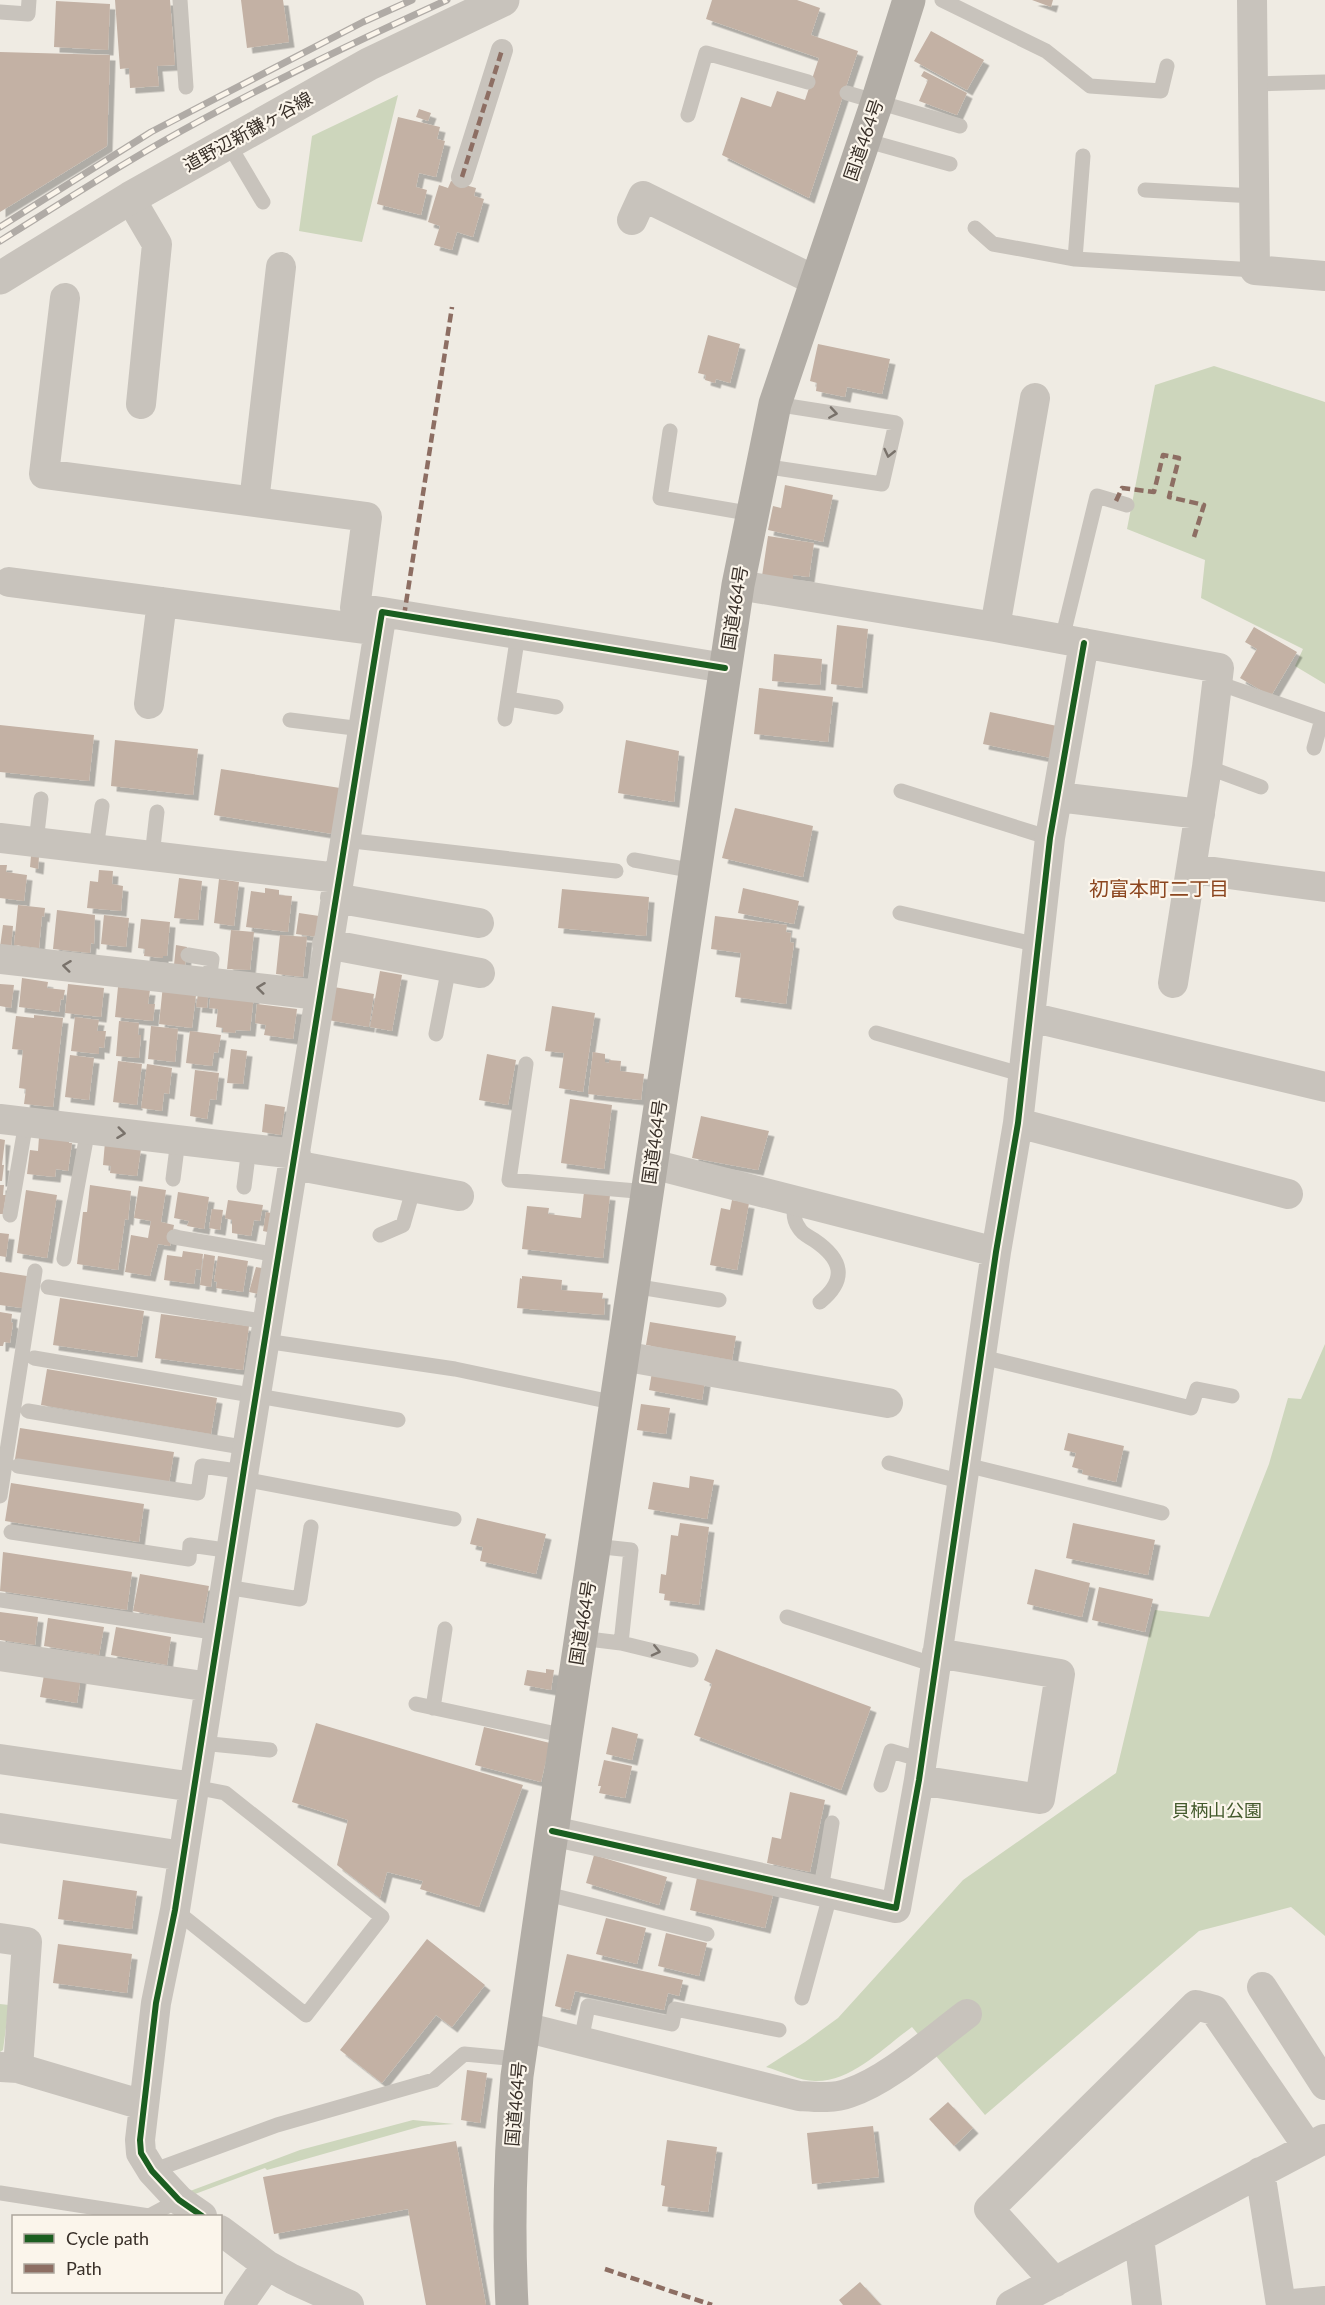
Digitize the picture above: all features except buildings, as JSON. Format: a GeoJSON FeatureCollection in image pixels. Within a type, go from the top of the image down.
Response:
{"type":"FeatureCollection","features":[{"type":"Feature","properties":{"kind":"highway","name":"国道464号"},"geometry":{"type":"LineString","coordinates":[[512,2305],[511,2150],[522,2043],[580,1638],[738,585],[775,404],[864,140],[862,97],[909,0]]}},
{"type":"Feature","properties":{"kind":"street","name":"道野辺新鎌ヶ谷線"},"geometry":{"type":"LineString","coordinates":[[0,278],[130,198],[369,64],[503,0]]}},
{"type":"Feature","properties":{"kind":"street"},"geometry":{"type":"LineString","coordinates":[[1252,0],[1255,270],[1325,276]]}},
{"type":"Feature","properties":{"kind":"street"},"geometry":{"type":"LineString","coordinates":[[462,177],[502,50]]}},
{"type":"Feature","properties":{"kind":"street"},"geometry":{"type":"LineString","coordinates":[[632,220],[643,196],[816,281]]}},
{"type":"Feature","properties":{"kind":"street"},"geometry":{"type":"LineString","coordinates":[[130,198],[157,244],[141,404]]}},
{"type":"Feature","properties":{"kind":"street"},"geometry":{"type":"LineString","coordinates":[[254,502],[281,267]]}},
{"type":"Feature","properties":{"kind":"street"},"geometry":{"type":"LineString","coordinates":[[65,298],[44,474],[367,517],[354,608],[380,622]]}},
{"type":"Feature","properties":{"kind":"street"},"geometry":{"type":"LineString","coordinates":[[995,627],[1035,398]]}},
{"type":"Feature","properties":{"kind":"street"},"geometry":{"type":"LineString","coordinates":[[9,582],[162,602],[518,634],[725,668]]}},
{"type":"Feature","properties":{"kind":"street"},"geometry":{"type":"LineString","coordinates":[[738,585],[995,627],[1219,668],[1207,767],[1173,983]]}},
{"type":"Feature","properties":{"kind":"street"},"geometry":{"type":"LineString","coordinates":[[149,704],[162,602]]}},
{"type":"Feature","properties":{"kind":"street"},"geometry":{"type":"LineString","coordinates":[[191,2208],[152,2171],[141,2153],[143,2105],[156,2003],[175,1910],[380,622]]}},
{"type":"Feature","properties":{"kind":"street"},"geometry":{"type":"LineString","coordinates":[[552,1831],[896,1908],[920,1770],[996,1252],[1018,1124],[1050,838],[1058,796],[1073,641]]}},
{"type":"Feature","properties":{"kind":"street"},"geometry":{"type":"LineString","coordinates":[[1058,796],[1200,814]]}},
{"type":"Feature","properties":{"kind":"street"},"geometry":{"type":"LineString","coordinates":[[0,838],[152,856],[336,888],[479,923]]}},
{"type":"Feature","properties":{"kind":"street"},"geometry":{"type":"LineString","coordinates":[[1192,869],[1325,887]]}},
{"type":"Feature","properties":{"kind":"street"},"geometry":{"type":"LineString","coordinates":[[327,944],[480,973]]}},
{"type":"Feature","properties":{"kind":"street"},"geometry":{"type":"LineString","coordinates":[[0,958],[319,995]]}},
{"type":"Feature","properties":{"kind":"street"},"geometry":{"type":"LineString","coordinates":[[1030,1017],[1325,1087]]}},
{"type":"Feature","properties":{"kind":"street"},"geometry":{"type":"LineString","coordinates":[[13,1120],[249,1148],[459,1196]]}},
{"type":"Feature","properties":{"kind":"street"},"geometry":{"type":"LineString","coordinates":[[1018,1124],[1288,1194]]}},
{"type":"Feature","properties":{"kind":"street"},"geometry":{"type":"LineString","coordinates":[[650,1178],[796,1201],[996,1252]]}},
{"type":"Feature","properties":{"kind":"street"},"geometry":{"type":"LineString","coordinates":[[622,1356],[888,1403]]}},
{"type":"Feature","properties":{"kind":"street"},"geometry":{"type":"LineString","coordinates":[[0,1656],[210,1687]]}},
{"type":"Feature","properties":{"kind":"street"},"geometry":{"type":"LineString","coordinates":[[920,1770],[1040,1799],[1060,1674],[936,1659]]}},
{"type":"Feature","properties":{"kind":"street"},"geometry":{"type":"LineString","coordinates":[[0,1760],[194,1787]]}},
{"type":"Feature","properties":{"kind":"street"},"geometry":{"type":"LineString","coordinates":[[0,1828],[183,1856]]}},
{"type":"Feature","properties":{"kind":"street"},"geometry":{"type":"LineString","coordinates":[[0,1938],[27,1942],[9,2067],[143,2105]]}},
{"type":"Feature","properties":{"kind":"street"},"geometry":{"type":"LineString","coordinates":[[1262,1987],[1325,2085]]}},
{"type":"Feature","properties":{"kind":"street"},"geometry":{"type":"LineString","coordinates":[[1019,2303],[1316,2143],[1214,2010],[1196,2005],[988,2209],[1055,2282]]}},
{"type":"Feature","properties":{"kind":"street"},"geometry":{"type":"LineString","coordinates":[[522,2043],[581,2042],[798,2096],[821,2098],[847,2094],[879,2079],[967,2014]]}},
{"type":"Feature","properties":{"kind":"street"},"geometry":{"type":"LineString","coordinates":[[1260,2172],[1281,2305],[1325,2301]]}},
{"type":"Feature","properties":{"kind":"street"},"geometry":{"type":"LineString","coordinates":[[222,2231],[267,2265],[349,2305]]}},
{"type":"Feature","properties":{"kind":"street"},"geometry":{"type":"LineString","coordinates":[[1139,2237],[1147,2305]]}},
{"type":"Feature","properties":{"kind":"street"},"geometry":{"type":"LineString","coordinates":[[239,2305],[267,2265]]}},
{"type":"Feature","properties":{"kind":"lane"},"geometry":{"type":"LineString","coordinates":[[0,12],[28,14],[29,0]]}},
{"type":"Feature","properties":{"kind":"lane"},"geometry":{"type":"LineString","coordinates":[[180,0],[186,87]]}},
{"type":"Feature","properties":{"kind":"lane"},"geometry":{"type":"LineString","coordinates":[[942,0],[1046,51],[1090,86],[1161,91],[1167,66]]}},
{"type":"Feature","properties":{"kind":"lane"},"geometry":{"type":"LineString","coordinates":[[688,115],[706,53],[808,82]]}},
{"type":"Feature","properties":{"kind":"lane"},"geometry":{"type":"LineString","coordinates":[[1253,84],[1325,82]]}},
{"type":"Feature","properties":{"kind":"lane"},"geometry":{"type":"LineString","coordinates":[[862,97],[960,126]]}},
{"type":"Feature","properties":{"kind":"lane"},"geometry":{"type":"LineString","coordinates":[[864,140],[950,164]]}},
{"type":"Feature","properties":{"kind":"lane"},"geometry":{"type":"LineString","coordinates":[[228,143],[263,202]]}},
{"type":"Feature","properties":{"kind":"lane"},"geometry":{"type":"LineString","coordinates":[[1075,259],[1083,156]]}},
{"type":"Feature","properties":{"kind":"lane"},"geometry":{"type":"LineString","coordinates":[[1145,190],[1254,196]]}},
{"type":"Feature","properties":{"kind":"lane"},"geometry":{"type":"LineString","coordinates":[[975,228],[993,244],[1075,259],[1255,270]]}},
{"type":"Feature","properties":{"kind":"lane"},"geometry":{"type":"LineString","coordinates":[[762,466],[882,484],[896,423],[775,404]]}},
{"type":"Feature","properties":{"kind":"lane"},"geometry":{"type":"LineString","coordinates":[[670,431],[660,498],[753,514]]}},
{"type":"Feature","properties":{"kind":"lane"},"geometry":{"type":"LineString","coordinates":[[1073,641],[1098,496],[1127,505]]}},
{"type":"Feature","properties":{"kind":"lane"},"geometry":{"type":"LineString","coordinates":[[505,719],[518,634]]}},
{"type":"Feature","properties":{"kind":"lane"},"geometry":{"type":"LineString","coordinates":[[1218,683],[1322,719],[1314,748]]}},
{"type":"Feature","properties":{"kind":"lane"},"geometry":{"type":"LineString","coordinates":[[508,699],[556,707]]}},
{"type":"Feature","properties":{"kind":"lane"},"geometry":{"type":"LineString","coordinates":[[290,720],[362,729]]}},
{"type":"Feature","properties":{"kind":"lane"},"geometry":{"type":"LineString","coordinates":[[1207,767],[1261,787]]}},
{"type":"Feature","properties":{"kind":"lane"},"geometry":{"type":"LineString","coordinates":[[901,791],[1050,838]]}},
{"type":"Feature","properties":{"kind":"lane"},"geometry":{"type":"LineString","coordinates":[[36,842],[41,799]]}},
{"type":"Feature","properties":{"kind":"lane"},"geometry":{"type":"LineString","coordinates":[[96,849],[102,806]]}},
{"type":"Feature","properties":{"kind":"lane"},"geometry":{"type":"LineString","coordinates":[[152,856],[157,813]]}},
{"type":"Feature","properties":{"kind":"lane"},"geometry":{"type":"LineString","coordinates":[[344,840],[616,872]]}},
{"type":"Feature","properties":{"kind":"lane"},"geometry":{"type":"LineString","coordinates":[[634,860],[695,871]]}},
{"type":"Feature","properties":{"kind":"lane"},"geometry":{"type":"LineString","coordinates":[[900,913],[1038,945]]}},
{"type":"Feature","properties":{"kind":"lane"},"geometry":{"type":"LineString","coordinates":[[188,956],[212,958],[209,982]]}},
{"type":"Feature","properties":{"kind":"lane"},"geometry":{"type":"LineString","coordinates":[[436,1034],[449,967]]}},
{"type":"Feature","properties":{"kind":"lane"},"geometry":{"type":"LineString","coordinates":[[876,1033],[1024,1075]]}},
{"type":"Feature","properties":{"kind":"lane"},"geometry":{"type":"LineString","coordinates":[[526,1064],[509,1180],[650,1178]]}},
{"type":"Feature","properties":{"kind":"lane"},"geometry":{"type":"LineString","coordinates":[[10,1215],[13,1120]]}},
{"type":"Feature","properties":{"kind":"lane"},"geometry":{"type":"LineString","coordinates":[[64,1259],[88,1129]]}},
{"type":"Feature","properties":{"kind":"lane"},"geometry":{"type":"LineString","coordinates":[[173,1179],[178,1140]]}},
{"type":"Feature","properties":{"kind":"lane"},"geometry":{"type":"LineString","coordinates":[[244,1187],[249,1148]]}},
{"type":"Feature","properties":{"kind":"lane"},"geometry":{"type":"LineString","coordinates":[[380,1235],[403,1225],[414,1187]]}},
{"type":"Feature","properties":{"kind":"lane"},"geometry":{"type":"LineString","coordinates":[[796,1201],[795,1222],[800,1231],[830,1252],[837,1263],[838,1280],[833,1291],[820,1302]]}},
{"type":"Feature","properties":{"kind":"lane"},"geometry":{"type":"LineString","coordinates":[[174,1237],[278,1255]]}},
{"type":"Feature","properties":{"kind":"lane"},"geometry":{"type":"LineString","coordinates":[[0,1496],[35,1271]]}},
{"type":"Feature","properties":{"kind":"lane"},"geometry":{"type":"LineString","coordinates":[[633,1286],[719,1300]]}},
{"type":"Feature","properties":{"kind":"lane"},"geometry":{"type":"LineString","coordinates":[[48,1287],[616,1403]]}},
{"type":"Feature","properties":{"kind":"lane"},"geometry":{"type":"LineString","coordinates":[[982,1357],[1191,1408],[1197,1389],[1232,1396]]}},
{"type":"Feature","properties":{"kind":"lane"},"geometry":{"type":"LineString","coordinates":[[34,1358],[398,1420]]}},
{"type":"Feature","properties":{"kind":"lane"},"geometry":{"type":"LineString","coordinates":[[28,1411],[454,1518]]}},
{"type":"Feature","properties":{"kind":"lane"},"geometry":{"type":"LineString","coordinates":[[889,1463],[964,1474],[1162,1513]]}},
{"type":"Feature","properties":{"kind":"lane"},"geometry":{"type":"LineString","coordinates":[[18,1466],[198,1493],[202,1466],[245,1467]]}},
{"type":"Feature","properties":{"kind":"lane"},"geometry":{"type":"LineString","coordinates":[[226,1587],[300,1599],[311,1527]]}},
{"type":"Feature","properties":{"kind":"lane"},"geometry":{"type":"LineString","coordinates":[[11,1532],[189,1559],[190,1545],[232,1551]]}},
{"type":"Feature","properties":{"kind":"lane"},"geometry":{"type":"LineString","coordinates":[[594,1546],[631,1550],[621,1643]]}},
{"type":"Feature","properties":{"kind":"lane"},"geometry":{"type":"LineString","coordinates":[[0,1600],[219,1633]]}},
{"type":"Feature","properties":{"kind":"lane"},"geometry":{"type":"LineString","coordinates":[[787,1617],[936,1659]]}},
{"type":"Feature","properties":{"kind":"lane"},"geometry":{"type":"LineString","coordinates":[[433,1708],[445,1629]]}},
{"type":"Feature","properties":{"kind":"lane"},"geometry":{"type":"LineString","coordinates":[[580,1638],[621,1643],[691,1660]]}},
{"type":"Feature","properties":{"kind":"lane"},"geometry":{"type":"LineString","coordinates":[[416,1704],[566,1736]]}},
{"type":"Feature","properties":{"kind":"lane"},"geometry":{"type":"LineString","coordinates":[[201,1743],[270,1750]]}},
{"type":"Feature","properties":{"kind":"lane"},"geometry":{"type":"LineString","coordinates":[[881,1785],[891,1751],[920,1770]]}},
{"type":"Feature","properties":{"kind":"lane"},"geometry":{"type":"LineString","coordinates":[[175,1910],[306,2015],[382,1917],[225,1793],[194,1787]]}},
{"type":"Feature","properties":{"kind":"lane"},"geometry":{"type":"LineString","coordinates":[[802,1998],[826,1891],[832,1823]]}},
{"type":"Feature","properties":{"kind":"lane"},"geometry":{"type":"LineString","coordinates":[[543,1893],[707,1934]]}},
{"type":"Feature","properties":{"kind":"lane"},"geometry":{"type":"LineString","coordinates":[[581,2042],[588,2006],[672,2024],[675,2009],[779,2031]]}},
{"type":"Feature","properties":{"kind":"lane"},"geometry":{"type":"LineString","coordinates":[[152,2171],[277,2124],[434,2080],[464,2054],[522,2043]]}},
{"type":"Feature","properties":{"kind":"lane"},"geometry":{"type":"LineString","coordinates":[[0,2193],[143,2215]]}},
{"type":"Feature","properties":{"kind":"lane"},"geometry":{"type":"LineString","coordinates":[[155,2215],[191,2208]]}},
{"type":"Feature","properties":{"kind":"green space"},"geometry":{"type":"Polygon","coordinates":[[[398,95],[362,242],[299,231],[312,136],[398,95]]]}},
{"type":"Feature","properties":{"kind":"green space"},"geometry":{"type":"Polygon","coordinates":[[[1214,366],[1325,402],[1325,684],[1295,666],[1303,649],[1201,598],[1205,560],[1127,529],[1155,385],[1214,366]]]}},
{"type":"Feature","properties":{"kind":"green space","name":"貝柄山公園"},"geometry":{"type":"Polygon","coordinates":[[[1325,1344],[1325,1936],[1291,1907],[1199,1931],[985,2115],[912,2027],[855,2070],[829,2080],[803,2079],[766,2067],[838,2018],[963,1880],[1116,1773],[1155,1610],[1209,1617],[1269,1464],[1288,1398],[1301,1399],[1325,1344]]]}},
{"type":"Feature","properties":{"kind":"green space"},"geometry":{"type":"Polygon","coordinates":[[[0,2004],[9,2005],[3,2050],[0,2052],[0,2004]]]}},
{"type":"Feature","properties":{"kind":"green space"},"geometry":{"type":"Polygon","coordinates":[[[413,2120],[454,2124],[422,2126],[267,2170],[265,2168],[187,2197],[182,2194],[300,2150],[413,2120]]]}},
{"type":"Feature","properties":{"kind":"railway"},"geometry":{"type":"LineString","coordinates":[[0,227],[151,132],[363,22],[412,0]]}},
{"type":"Feature","properties":{"kind":"railway"},"geometry":{"type":"LineString","coordinates":[[0,241],[160,143],[230,104],[447,0]]}},
{"type":"Feature","properties":{"kind":"marked path"},"geometry":{"type":"LineString","coordinates":[[462,177],[502,50]]}},
{"type":"Feature","properties":{"kind":"marked path"},"geometry":{"type":"LineString","coordinates":[[404,616],[452,307]]}},
{"type":"Feature","properties":{"kind":"marked path"},"geometry":{"type":"LineString","coordinates":[[1116,501],[1122,488],[1154,492],[1163,455],[1179,458],[1169,497],[1204,505],[1194,537]]}},
{"type":"Feature","properties":{"kind":"marked path"},"geometry":{"type":"LineString","coordinates":[[605,2269],[712,2305]]}},
{"type":"Feature","properties":{"kind":"cycle path"},"geometry":{"type":"LineString","coordinates":[[201,2215],[179,2200],[152,2171],[141,2153],[140,2140],[156,2003],[175,1910],[382,612],[725,668]]}},
{"type":"Feature","properties":{"kind":"cycle path"},"geometry":{"type":"LineString","coordinates":[[552,1831],[896,1908],[919,1780],[996,1252],[1018,1123],[1050,838],[1084,643]]}},
{"type":"Feature","properties":{"kind":"district","name":"初富本町二丁目"},"geometry":{"type":"Point","coordinates":[1159,889]}}]}
